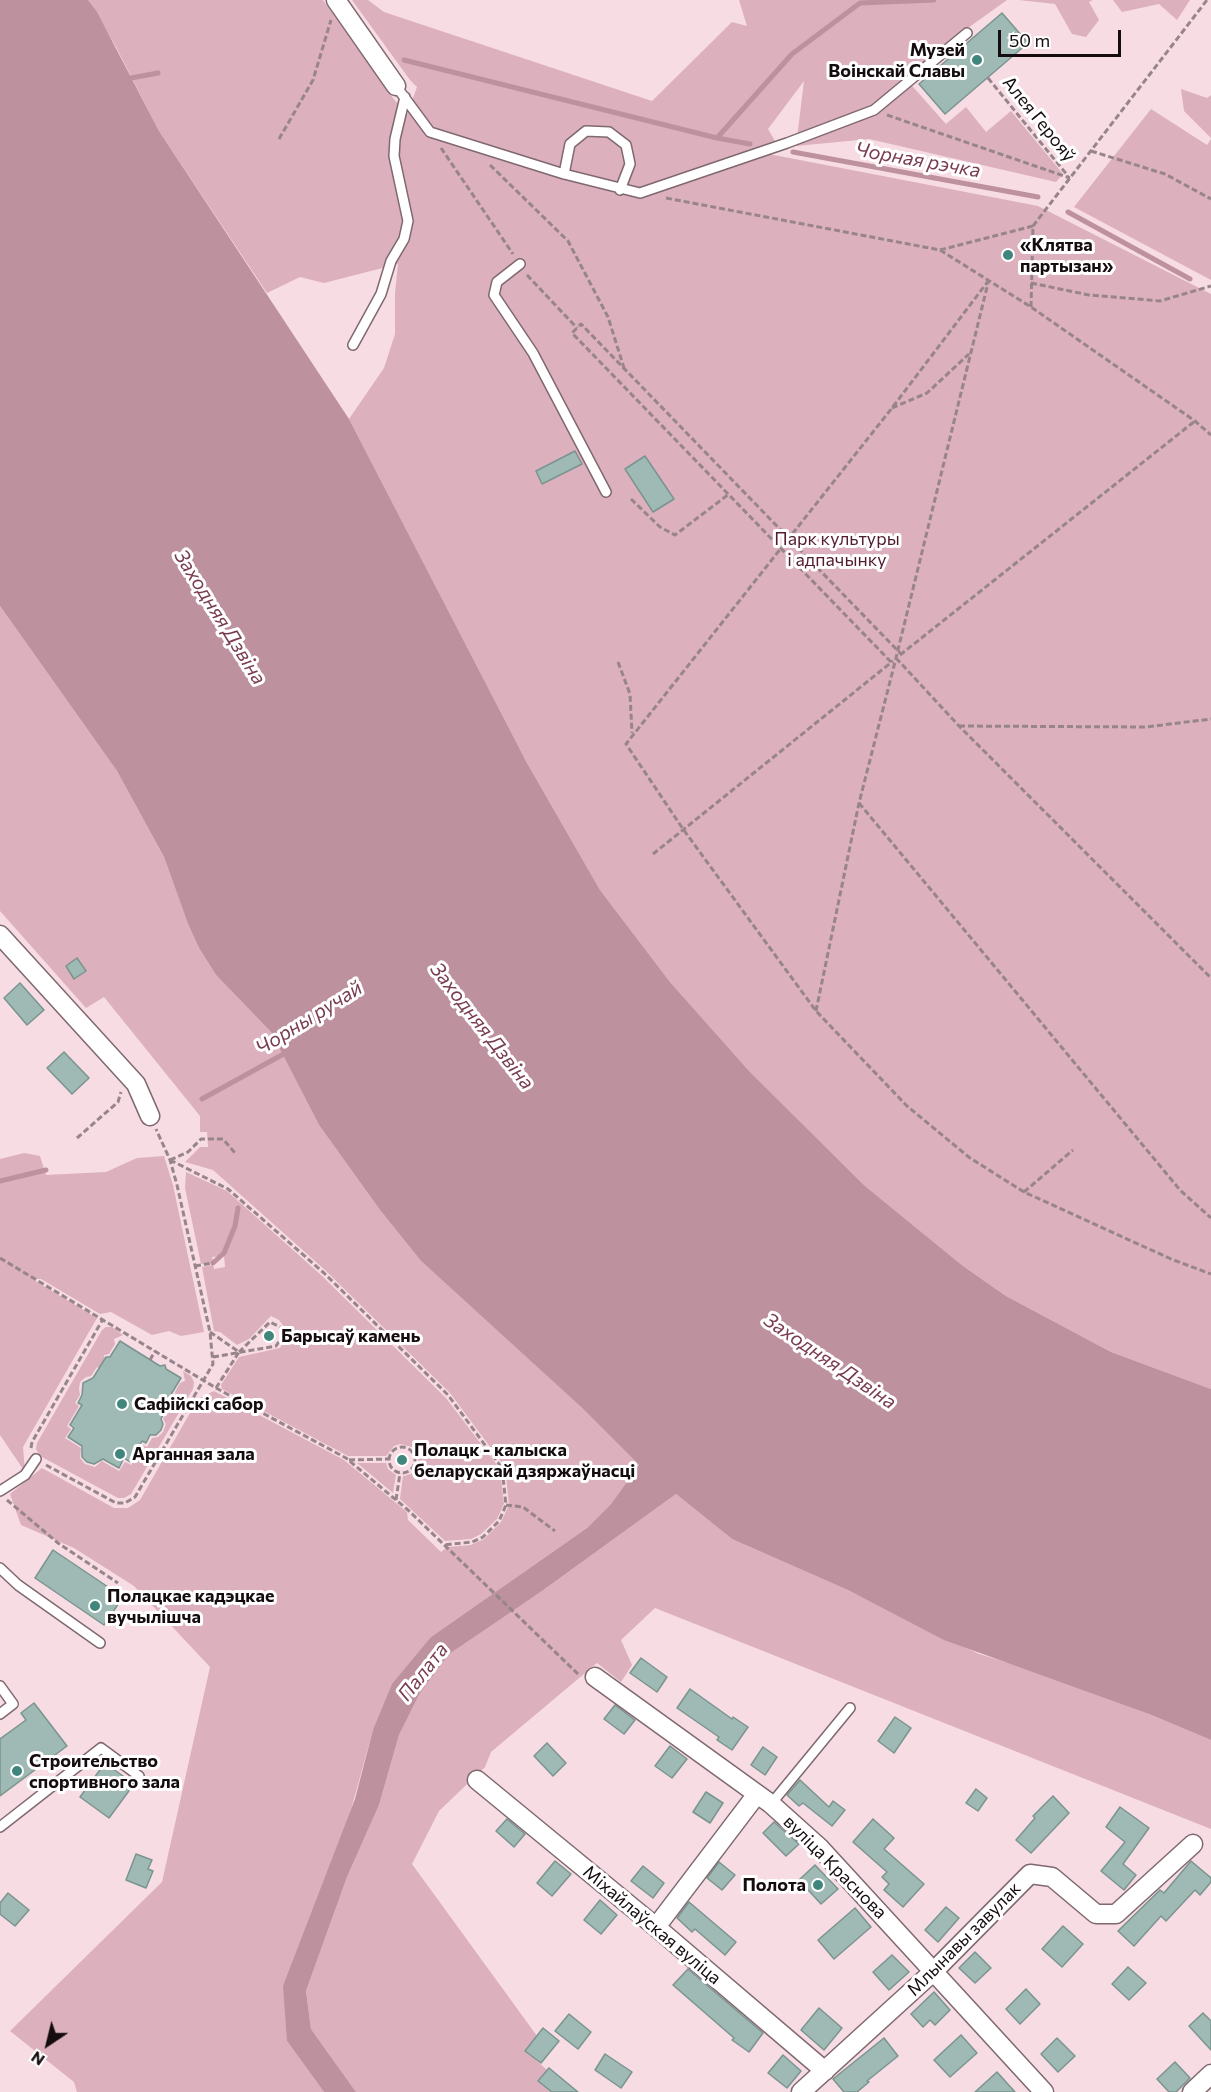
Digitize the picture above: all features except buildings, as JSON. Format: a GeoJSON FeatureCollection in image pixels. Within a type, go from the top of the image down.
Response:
{"type":"FeatureCollection","features":[{"type":"Feature","properties":{"kind":"street"},"geometry":{"type":"LineString","coordinates":[[336,1],[401,91]]}},
{"type":"Feature","properties":{"kind":"street"},"geometry":{"type":"LineString","coordinates":[[0,935],[136,1084],[150,1116]]}},
{"type":"Feature","properties":{"kind":"street","name":"вуліца Краснова"},"geometry":{"type":"LineString","coordinates":[[588,1677],[764,1799],[820,1848],[1044,2092]]}},
{"type":"Feature","properties":{"kind":"street","name":"Міхайлаўская вуліца"},"geometry":{"type":"LineString","coordinates":[[477,1780],[656,1927],[825,2071]]}},
{"type":"Feature","properties":{"kind":"street"},"geometry":{"type":"LineString","coordinates":[[656,1927],[764,1799]]}},
{"type":"Feature","properties":{"kind":"street","name":"Млынавы завулак"},"geometry":{"type":"LineString","coordinates":[[801,2092],[934,1971],[1030,1874],[1052,1877],[1096,1914],[1116,1914],[1193,1844]]}},
{"type":"Feature","properties":{"kind":"street"},"geometry":{"type":"LineString","coordinates":[[1192,2092],[1211,2074]]}},
{"type":"Feature","properties":{"kind":"lane"},"geometry":{"type":"LineString","coordinates":[[401,91],[429,132],[564,174],[640,193],[874,111],[967,33]]}},
{"type":"Feature","properties":{"kind":"lane"},"geometry":{"type":"LineString","coordinates":[[353,345],[381,294],[392,261],[404,239],[408,221],[394,156],[401,91]]}},
{"type":"Feature","properties":{"kind":"lane"},"geometry":{"type":"LineString","coordinates":[[564,174],[570,144],[586,131],[609,132],[626,145],[630,164],[620,189]]}},
{"type":"Feature","properties":{"kind":"lane"},"geometry":{"type":"LineString","coordinates":[[520,264],[497,282],[494,295],[533,353],[606,492]]}},
{"type":"Feature","properties":{"kind":"lane"},"geometry":{"type":"LineString","coordinates":[[0,1493],[25,1474],[36,1459]]}},
{"type":"Feature","properties":{"kind":"lane"},"geometry":{"type":"LineString","coordinates":[[0,1568],[18,1585],[100,1643]]}},
{"type":"Feature","properties":{"kind":"lane"},"geometry":{"type":"LineString","coordinates":[[0,1686],[13,1704],[0,1714]]}},
{"type":"Feature","properties":{"kind":"lane"},"geometry":{"type":"LineString","coordinates":[[764,1799],[850,1708]]}},
{"type":"Feature","properties":{"kind":"lane"},"geometry":{"type":"LineString","coordinates":[[0,1827],[101,1748],[139,1776]]}},
{"type":"Feature","properties":{"kind":"path"},"geometry":{"type":"LineString","coordinates":[[1031,307],[1033,226],[1207,0]]}},
{"type":"Feature","properties":{"kind":"path"},"geometry":{"type":"LineString","coordinates":[[279,139],[313,80],[336,1]]}},
{"type":"Feature","properties":{"kind":"path","name":"Алея Герояў"},"geometry":{"type":"LineString","coordinates":[[988,78],[1070,178]]}},
{"type":"Feature","properties":{"kind":"path"},"geometry":{"type":"LineString","coordinates":[[874,111],[1070,178]]}},
{"type":"Feature","properties":{"kind":"path"},"geometry":{"type":"LineString","coordinates":[[429,132],[528,275],[577,328]]}},
{"type":"Feature","properties":{"kind":"path"},"geometry":{"type":"LineString","coordinates":[[472,147],[568,242],[608,317],[625,369]]}},
{"type":"Feature","properties":{"kind":"path"},"geometry":{"type":"LineString","coordinates":[[1091,151],[1165,174],[1211,199]]}},
{"type":"Feature","properties":{"kind":"path"},"geometry":{"type":"LineString","coordinates":[[640,193],[940,250],[1031,307],[1195,421],[1211,435]]}},
{"type":"Feature","properties":{"kind":"path"},"geometry":{"type":"LineString","coordinates":[[940,250],[1033,226]]}},
{"type":"Feature","properties":{"kind":"path"},"geometry":{"type":"LineString","coordinates":[[816,1011],[859,803],[989,280]]}},
{"type":"Feature","properties":{"kind":"path"},"geometry":{"type":"LineString","coordinates":[[989,280],[892,408],[626,744],[683,830],[816,1011],[907,1106],[970,1158],[1024,1192],[1171,1259],[1211,1274]]}},
{"type":"Feature","properties":{"kind":"path"},"geometry":{"type":"LineString","coordinates":[[1031,282],[1089,295],[1160,301],[1211,286]]}},
{"type":"Feature","properties":{"kind":"path"},"geometry":{"type":"LineString","coordinates":[[891,662],[572,333],[581,324],[901,654]]}},
{"type":"Feature","properties":{"kind":"path"},"geometry":{"type":"LineString","coordinates":[[892,408],[927,393],[971,352]]}},
{"type":"Feature","properties":{"kind":"path"},"geometry":{"type":"LineString","coordinates":[[653,854],[1195,421]]}},
{"type":"Feature","properties":{"kind":"path"},"geometry":{"type":"LineString","coordinates":[[631,499],[660,527],[675,535],[729,494]]}},
{"type":"Feature","properties":{"kind":"path"},"geometry":{"type":"LineString","coordinates":[[896,658],[959,726],[1211,978]]}},
{"type":"Feature","properties":{"kind":"path"},"geometry":{"type":"LineString","coordinates":[[618,662],[630,694],[632,735]]}},
{"type":"Feature","properties":{"kind":"path"},"geometry":{"type":"LineString","coordinates":[[959,726],[1146,727],[1211,720]]}},
{"type":"Feature","properties":{"kind":"path"},"geometry":{"type":"LineString","coordinates":[[859,803],[1180,1190],[1211,1218]]}},
{"type":"Feature","properties":{"kind":"path"},"geometry":{"type":"LineString","coordinates":[[77,1138],[118,1101],[121,1086]]}},
{"type":"Feature","properties":{"kind":"path"},"geometry":{"type":"LineString","coordinates":[[103,1319],[32,1442],[31,1451],[36,1459],[116,1503],[126,1503],[135,1497],[213,1364],[210,1332],[177,1185],[170,1160],[150,1116]]}},
{"type":"Feature","properties":{"kind":"path"},"geometry":{"type":"LineString","coordinates":[[170,1160],[188,1152],[201,1138],[224,1139],[235,1153]]}},
{"type":"Feature","properties":{"kind":"path"},"geometry":{"type":"LineString","coordinates":[[1024,1192],[1073,1150]]}},
{"type":"Feature","properties":{"kind":"path"},"geometry":{"type":"LineString","coordinates":[[170,1160],[228,1189],[324,1273],[448,1395],[502,1468],[506,1504],[499,1521],[483,1537],[471,1542],[444,1546]]}},
{"type":"Feature","properties":{"kind":"path"},"geometry":{"type":"LineString","coordinates":[[0,1258],[203,1381],[347,1460],[396,1500],[560,1657],[588,1677]]}},
{"type":"Feature","properties":{"kind":"path"},"geometry":{"type":"LineString","coordinates":[[195,1266],[213,1263]]}},
{"type":"Feature","properties":{"kind":"path"},"geometry":{"type":"LineString","coordinates":[[213,1357],[239,1352],[276,1346],[283,1336],[282,1328],[270,1322],[239,1352],[216,1388]]}},
{"type":"Feature","properties":{"kind":"path"},"geometry":{"type":"LineString","coordinates":[[210,1332],[239,1352]]}},
{"type":"Feature","properties":{"kind":"path"},"geometry":{"type":"LineString","coordinates":[[150,1360],[155,1351]]}},
{"type":"Feature","properties":{"kind":"path"},"geometry":{"type":"LineString","coordinates":[[405,1447],[414,1454],[414,1466],[405,1473],[400,1473],[391,1466],[390,1459],[394,1450],[405,1447]]}},
{"type":"Feature","properties":{"kind":"path"},"geometry":{"type":"LineString","coordinates":[[347,1460],[390,1459]]}},
{"type":"Feature","properties":{"kind":"path"},"geometry":{"type":"LineString","coordinates":[[396,1500],[400,1473]]}},
{"type":"Feature","properties":{"kind":"path"},"geometry":{"type":"LineString","coordinates":[[0,1493],[58,1543],[118,1583]]}},
{"type":"Feature","properties":{"kind":"path"},"geometry":{"type":"LineString","coordinates":[[506,1504],[523,1507],[555,1531]]}},
{"type":"Feature","properties":{"kind":"green space","name":"Парк культуры і адпачынку"},"geometry":{"type":"Polygon","coordinates":[[[88,0],[323,0],[407,115],[417,87],[352,0],[368,0],[384,12],[652,101],[732,22],[747,26],[739,0],[1007,0],[940,48],[906,79],[946,124],[966,107],[986,132],[1011,111],[1063,174],[1056,182],[869,139],[796,146],[804,81],[768,129],[775,141],[748,150],[1038,206],[1211,294],[1211,1389],[1111,1352],[1006,1296],[963,1266],[865,1186],[750,1072],[670,982],[600,890],[527,763],[349,419],[384,368],[395,334],[398,264],[324,283],[300,277],[267,293],[159,131],[115,45],[88,0]]]}},
{"type":"Feature","properties":{"kind":"green space"},"geometry":{"type":"Polygon","coordinates":[[[1019,0],[1093,0],[1089,2],[1099,20],[1086,37],[1072,34],[1055,4],[1019,0]]]}},
{"type":"Feature","properties":{"kind":"green space"},"geometry":{"type":"Polygon","coordinates":[[[1113,0],[1190,0],[1177,20],[1159,4],[1122,12],[1113,0]]]}},
{"type":"Feature","properties":{"kind":"green space"},"geometry":{"type":"Polygon","coordinates":[[[1181,89],[1207,98],[1211,95],[1211,138],[1184,111],[1181,89]]]}},
{"type":"Feature","properties":{"kind":"green space"},"geometry":{"type":"Polygon","coordinates":[[[1151,109],[1207,145],[1211,139],[1211,280],[1074,207],[1151,109]]]}},
{"type":"Feature","properties":{"kind":"green space"},"geometry":{"type":"Polygon","coordinates":[[[0,606],[117,771],[164,857],[199,948],[216,975],[271,1032],[319,1125],[380,1210],[421,1261],[581,1407],[639,1465],[611,1504],[587,1528],[431,1637],[373,1730],[287,2041],[324,2092],[77,2092],[74,2082],[10,2031],[162,1882],[210,1667],[134,1586],[74,1548],[21,1525],[10,1494],[42,1468],[114,1508],[128,1508],[140,1500],[198,1399],[214,1391],[344,1460],[407,1512],[408,1520],[441,1552],[447,1547],[471,1545],[484,1539],[501,1522],[509,1505],[505,1467],[450,1393],[325,1270],[213,1170],[185,1162],[200,1147],[208,1147],[207,1132],[200,1132],[200,1116],[104,997],[86,1008],[0,911],[0,606]]]}},
{"type":"Feature","properties":{"kind":"green space"},"geometry":{"type":"Polygon","coordinates":[[[24,1153],[40,1156],[46,1175],[106,1172],[137,1158],[164,1156],[173,1185],[204,1332],[181,1336],[169,1331],[152,1335],[111,1312],[100,1314],[41,1279],[32,1279],[97,1318],[23,1447],[25,1472],[0,1435],[0,1159],[24,1153]]]}},
{"type":"Feature","properties":{"kind":"green space"},"geometry":{"type":"Polygon","coordinates":[[[186,1172],[227,1191],[321,1275],[446,1398],[500,1469],[504,1504],[497,1519],[481,1534],[471,1539],[445,1541],[400,1499],[403,1476],[411,1474],[418,1464],[418,1458],[412,1447],[400,1444],[394,1446],[386,1456],[348,1456],[222,1389],[221,1385],[239,1357],[280,1348],[288,1332],[279,1320],[271,1316],[249,1339],[237,1345],[220,1332],[214,1331],[202,1267],[213,1265],[214,1269],[225,1267],[224,1256],[212,1257],[213,1262],[201,1264],[185,1188],[186,1172]]]}},
{"type":"Feature","properties":{"kind":"green space"},"geometry":{"type":"Polygon","coordinates":[[[112,1327],[123,1335],[114,1339],[115,1344],[109,1354],[104,1355],[105,1361],[100,1369],[97,1367],[91,1376],[80,1382],[80,1395],[75,1403],[79,1406],[67,1426],[71,1429],[65,1438],[81,1448],[80,1458],[85,1464],[95,1467],[102,1461],[119,1471],[125,1462],[131,1465],[143,1445],[147,1447],[152,1438],[158,1437],[163,1432],[166,1424],[163,1419],[168,1411],[165,1408],[170,1398],[176,1397],[175,1392],[180,1383],[185,1381],[183,1371],[191,1376],[194,1382],[193,1389],[131,1494],[124,1498],[118,1498],[40,1456],[36,1449],[37,1443],[102,1330],[112,1327]]]}},
{"type":"Feature","properties":{"kind":"green space"},"geometry":{"type":"Polygon","coordinates":[[[357,1463],[386,1463],[388,1469],[396,1475],[393,1493],[357,1463]]]}},
{"type":"Feature","properties":{"kind":"green space"},"geometry":{"type":"Polygon","coordinates":[[[676,1494],[732,1539],[850,1591],[979,1654],[1028,1669],[1149,1714],[1211,1740],[1211,1829],[655,1608],[621,1640],[632,1665],[621,1682],[597,1663],[491,1752],[485,1767],[439,1811],[412,1864],[537,2036],[526,2051],[547,2070],[539,2081],[552,2092],[356,2092],[311,2029],[306,1991],[347,1877],[379,1805],[399,1735],[420,1693],[448,1654],[542,1591],[676,1494]]]}},
{"type":"Feature","properties":{"kind":"water"},"geometry":{"type":"Polygon","coordinates":[[[0,0],[88,0],[97,12],[159,131],[349,419],[527,763],[600,890],[670,982],[750,1072],[865,1186],[963,1266],[1006,1296],[1111,1352],[1211,1389],[1211,1740],[1149,1714],[944,1640],[850,1591],[732,1539],[676,1494],[542,1591],[449,1654],[420,1693],[399,1735],[379,1805],[347,1877],[306,1991],[311,2029],[356,2092],[324,2092],[287,2041],[283,1986],[355,1799],[373,1730],[392,1684],[431,1637],[587,1528],[611,1504],[639,1465],[581,1407],[421,1261],[380,1210],[319,1125],[271,1032],[216,975],[199,948],[164,857],[117,771],[0,606],[0,0]]]}},
{"type":"Feature","properties":{"kind":"waterway"},"geometry":{"type":"LineString","coordinates":[[404,60],[717,138],[792,54],[860,3],[934,0]]}},
{"type":"Feature","properties":{"kind":"waterway"},"geometry":{"type":"LineString","coordinates":[[126,83],[131,78],[158,73]]}},
{"type":"Feature","properties":{"kind":"waterway","name":"Чорная рэчка"},"geometry":{"type":"LineString","coordinates":[[717,138],[750,144]]}},
{"type":"Feature","properties":{"kind":"waterway","name":"Чорная рэчка"},"geometry":{"type":"LineString","coordinates":[[793,152],[1038,197]]}},
{"type":"Feature","properties":{"kind":"waterway","name":"Чорная рэчка"},"geometry":{"type":"LineString","coordinates":[[1068,212],[1190,279]]}},
{"type":"Feature","properties":{"kind":"waterway","name":"Чорны ручай"},"geometry":{"type":"LineString","coordinates":[[202,1099],[289,1051]]}},
{"type":"Feature","properties":{"kind":"waterway","name":"Чорны ручай"},"geometry":{"type":"LineString","coordinates":[[0,1181],[46,1170]]}},
{"type":"Feature","properties":{"kind":"waterway"},"geometry":{"type":"LineString","coordinates":[[213,1263],[224,1253],[235,1226],[238,1208]]}},
{"type":"Feature","properties":{"kind":"place","name":"Музей Воінскай Славы"},"geometry":{"type":"Point","coordinates":[977,60]}},
{"type":"Feature","properties":{"kind":"place","name":"«Клятва партызан»"},"geometry":{"type":"Point","coordinates":[1008,255]}},
{"type":"Feature","properties":{"kind":"place","name":"Барысаў камень"},"geometry":{"type":"Point","coordinates":[269,1336]}},
{"type":"Feature","properties":{"kind":"place","name":"Сафійскі сабор"},"geometry":{"type":"Point","coordinates":[122,1404]}},
{"type":"Feature","properties":{"kind":"place","name":"Арганная зала"},"geometry":{"type":"Point","coordinates":[120,1454]}},
{"type":"Feature","properties":{"kind":"place","name":"Полацк - калыска беларускай дзяржаўнасці"},"geometry":{"type":"Point","coordinates":[402,1460]}},
{"type":"Feature","properties":{"kind":"place","name":"Полацкае кадэцкае вучылішча"},"geometry":{"type":"Point","coordinates":[95,1606]}},
{"type":"Feature","properties":{"kind":"place","name":"Строительство спортивного зала"},"geometry":{"type":"Point","coordinates":[17,1771]}},
{"type":"Feature","properties":{"kind":"place","name":"Полота"},"geometry":{"type":"Point","coordinates":[818,1885]}},
{"type":"Feature","properties":{"kind":"water label","name":"Заходняя Дзвіна"},"geometry":{"type":"Point","coordinates":[220,617]}},
{"type":"Feature","properties":{"kind":"water label","name":"Заходняя Дзвіна"},"geometry":{"type":"Point","coordinates":[482,1026]}},
{"type":"Feature","properties":{"kind":"water label","name":"Заходняя Дзвіна"},"geometry":{"type":"Point","coordinates":[830,1361]}},
{"type":"Feature","properties":{"kind":"water label","name":"Палата"},"geometry":{"type":"Point","coordinates":[423,1672]}}]}
